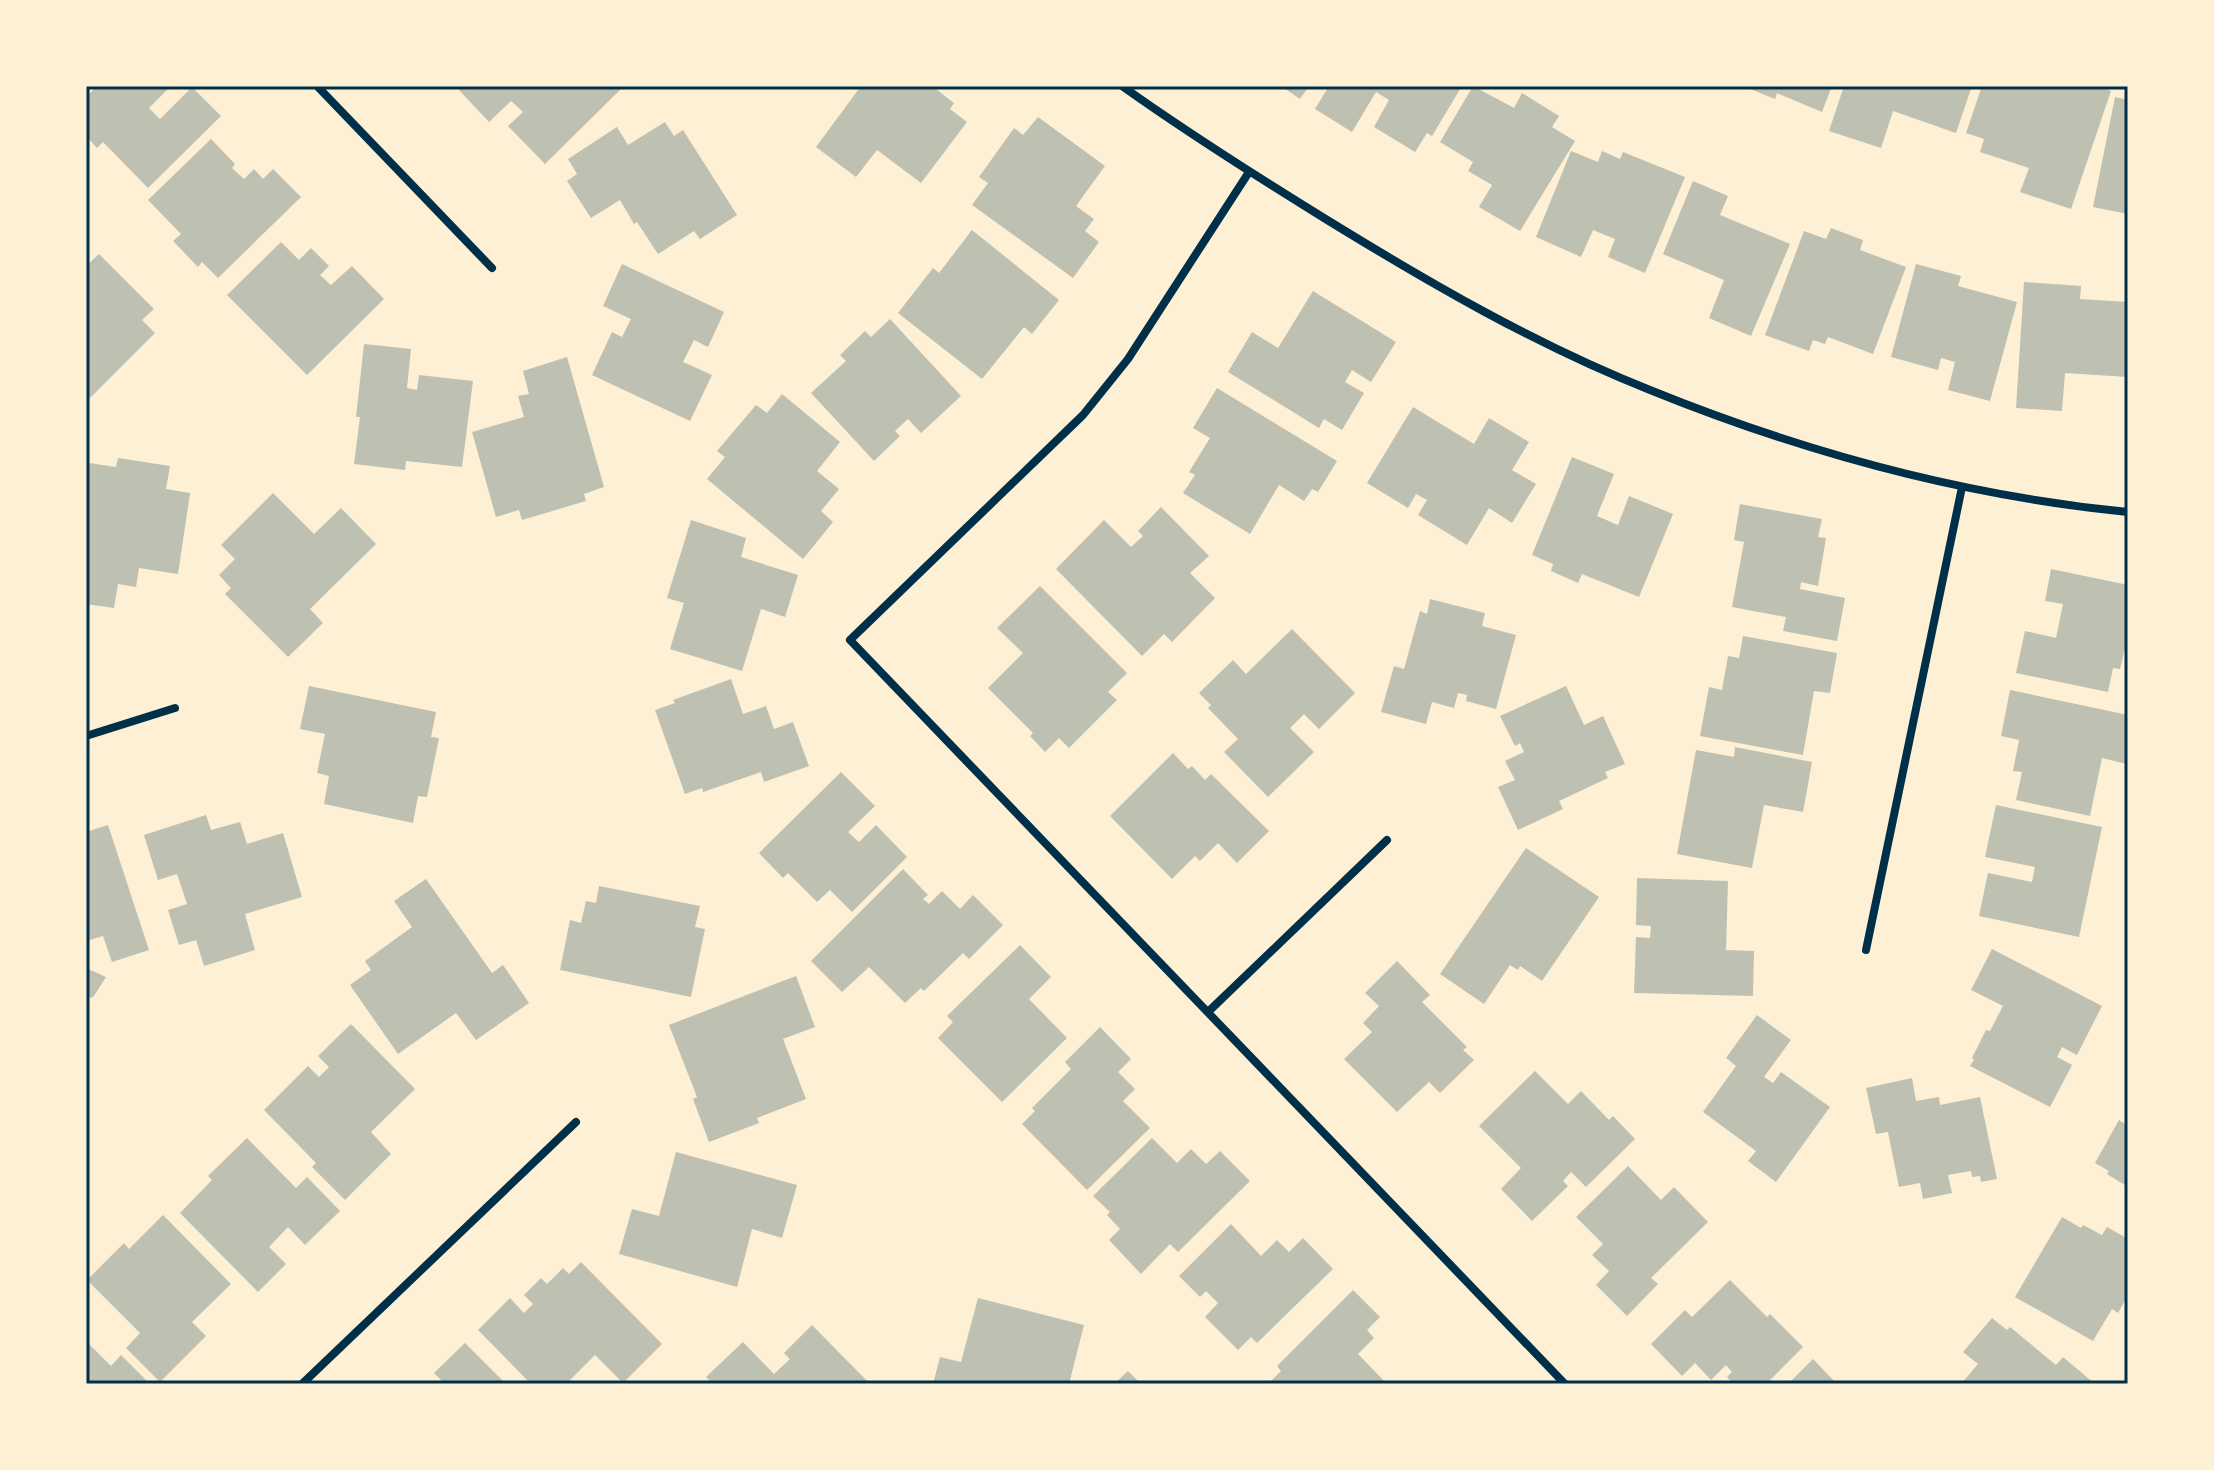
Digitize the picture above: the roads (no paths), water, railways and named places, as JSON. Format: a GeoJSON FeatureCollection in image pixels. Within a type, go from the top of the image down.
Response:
{"type":"FeatureCollection","features":[{"type":"Feature","properties":{"kind":"street"},"geometry":{"type":"LineString","coordinates":[[317,86],[492,268]]}},
{"type":"Feature","properties":{"kind":"street"},"geometry":{"type":"LineString","coordinates":[[1122,86],[1249,172],[1381,253],[1538,340],[1648,390],[1759,432],[1903,474],[1962,487],[2128,512]]}},
{"type":"Feature","properties":{"kind":"street"},"geometry":{"type":"LineString","coordinates":[[1249,172],[1128,359],[1083,415],[850,640],[1565,1384]]}},
{"type":"Feature","properties":{"kind":"street"},"geometry":{"type":"LineString","coordinates":[[1866,950],[1962,487]]}},
{"type":"Feature","properties":{"kind":"street"},"geometry":{"type":"LineString","coordinates":[[86,736],[175,708]]}},
{"type":"Feature","properties":{"kind":"street"},"geometry":{"type":"LineString","coordinates":[[1208,1012],[1387,840]]}},
{"type":"Feature","properties":{"kind":"street"},"geometry":{"type":"LineString","coordinates":[[302,1384],[576,1122]]}}]}
